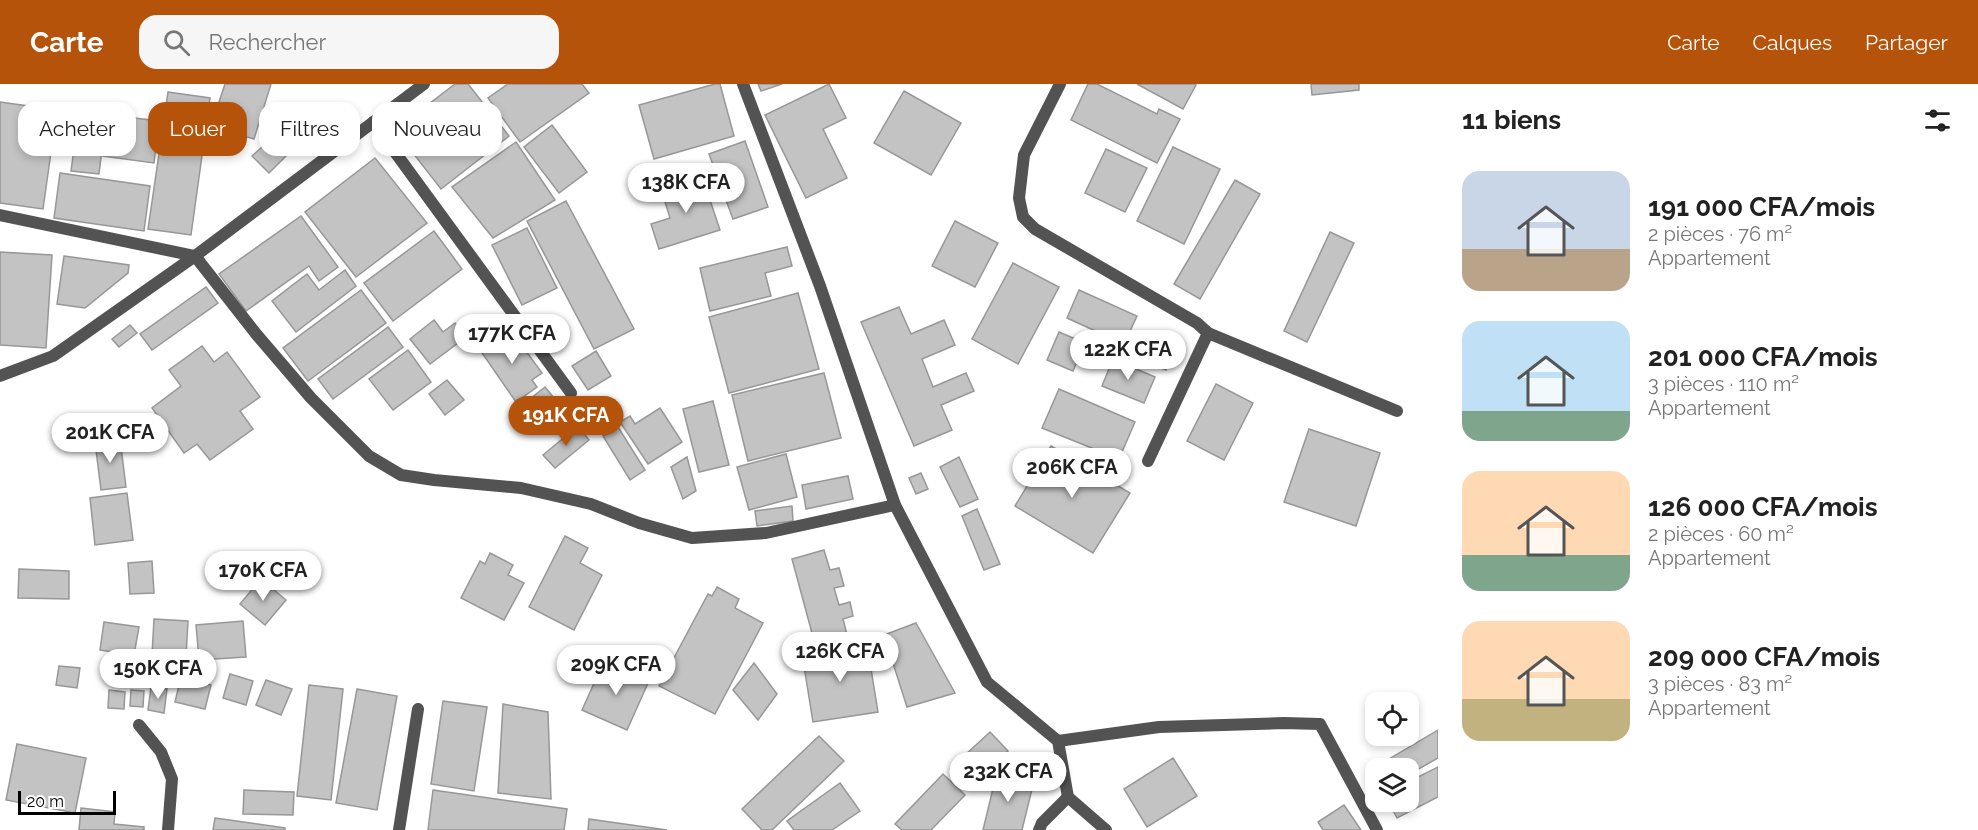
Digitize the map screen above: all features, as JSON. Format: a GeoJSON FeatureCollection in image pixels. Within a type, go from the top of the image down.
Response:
{"type":"FeatureCollection","features":[{"type":"Feature","properties":{"kind":"street"},"geometry":{"type":"LineString","coordinates":[[400,102],[424,84]]}},
{"type":"Feature","properties":{"kind":"street"},"geometry":{"type":"LineString","coordinates":[[743,84],[820,286],[895,505],[987,682],[1058,741],[1068,796],[1107,830]]}},
{"type":"Feature","properties":{"kind":"street"},"geometry":{"type":"LineString","coordinates":[[1060,84],[1024,155],[1019,198],[1023,218],[1035,229],[1197,322],[1208,333],[1397,411]]}},
{"type":"Feature","properties":{"kind":"street"},"geometry":{"type":"LineString","coordinates":[[0,376],[53,356],[195,256],[372,123]]}},
{"type":"Feature","properties":{"kind":"street"},"geometry":{"type":"LineString","coordinates":[[398,156],[571,393]]}},
{"type":"Feature","properties":{"kind":"street"},"geometry":{"type":"LineString","coordinates":[[0,215],[195,256],[257,335],[311,398],[369,456],[401,475],[521,488],[591,504],[639,523],[692,538],[766,533],[895,505]]}},
{"type":"Feature","properties":{"kind":"street"},"geometry":{"type":"LineString","coordinates":[[1148,461],[1208,333]]}},
{"type":"Feature","properties":{"kind":"street"},"geometry":{"type":"LineString","coordinates":[[399,830],[418,709]]}},
{"type":"Feature","properties":{"kind":"street"},"geometry":{"type":"LineString","coordinates":[[1058,741],[1159,727],[1320,724],[1377,830]]}},
{"type":"Feature","properties":{"kind":"street"},"geometry":{"type":"LineString","coordinates":[[139,725],[161,752],[172,779],[168,830]]}},
{"type":"Feature","properties":{"kind":"street"},"geometry":{"type":"LineString","coordinates":[[1039,830],[1042,823],[1068,796]]}},
{"type":"Feature","properties":{"kind":"building"},"geometry":{"type":"Polygon","coordinates":[[[225,84],[271,84],[265,102],[259,102],[259,123],[254,139],[247,137],[247,102],[219,102],[225,84]]]}},
{"type":"Feature","properties":{"kind":"building"},"geometry":{"type":"Polygon","coordinates":[[[455,84],[468,84],[482,102],[432,102],[455,84]]]}},
{"type":"Feature","properties":{"kind":"building"},"geometry":{"type":"Polygon","coordinates":[[[508,84],[582,84],[589,93],[520,142],[502,117],[502,102],[491,102],[488,98],[508,84]]]}},
{"type":"Feature","properties":{"kind":"building"},"geometry":{"type":"Polygon","coordinates":[[[720,84],[734,136],[654,159],[639,105],[720,84]]]}},
{"type":"Feature","properties":{"kind":"building"},"geometry":{"type":"Polygon","coordinates":[[[758,84],[782,84],[761,91],[758,84]]]}},
{"type":"Feature","properties":{"kind":"building"},"geometry":{"type":"Polygon","coordinates":[[[829,84],[846,118],[823,129],[847,178],[806,198],[765,115],[829,84]]]}},
{"type":"Feature","properties":{"kind":"building"},"geometry":{"type":"Polygon","coordinates":[[[1088,84],[1097,84],[1157,114],[1159,109],[1180,119],[1157,163],[1071,120],[1088,84]]]}},
{"type":"Feature","properties":{"kind":"building"},"geometry":{"type":"Polygon","coordinates":[[[1137,84],[1195,84],[1196,85],[1183,109],[1137,84]]]}},
{"type":"Feature","properties":{"kind":"building"},"geometry":{"type":"Polygon","coordinates":[[[1311,84],[1359,84],[1359,90],[1312,95],[1311,84]]]}},
{"type":"Feature","properties":{"kind":"building"},"geometry":{"type":"Polygon","coordinates":[[[904,91],[961,123],[931,175],[874,143],[904,91]]]}},
{"type":"Feature","properties":{"kind":"building"},"geometry":{"type":"Polygon","coordinates":[[[168,92],[210,98],[209,102],[167,102],[168,92]]]}},
{"type":"Feature","properties":{"kind":"building"},"geometry":{"type":"Polygon","coordinates":[[[0,102],[18,105],[18,156],[50,156],[43,209],[0,203],[0,102]]]}},
{"type":"Feature","properties":{"kind":"building"},"geometry":{"type":"Polygon","coordinates":[[[136,118],[148,120],[148,156],[155,156],[154,163],[103,156],[136,156],[136,118]]]}},
{"type":"Feature","properties":{"kind":"building"},"geometry":{"type":"Polygon","coordinates":[[[552,125],[587,172],[559,193],[524,147],[552,125]]]}},
{"type":"Feature","properties":{"kind":"building"},"geometry":{"type":"Polygon","coordinates":[[[502,127],[509,136],[502,141],[502,127]]]}},
{"type":"Feature","properties":{"kind":"building"},"geometry":{"type":"Polygon","coordinates":[[[745,141],[768,207],[733,219],[709,154],[745,141]]]}},
{"type":"Feature","properties":{"kind":"building"},"geometry":{"type":"Polygon","coordinates":[[[516,142],[555,200],[493,238],[452,187],[496,156],[502,156],[502,152],[516,142]]]}},
{"type":"Feature","properties":{"kind":"building"},"geometry":{"type":"Polygon","coordinates":[[[1173,147],[1220,169],[1184,244],[1137,221],[1173,147]]]}},
{"type":"Feature","properties":{"kind":"building"},"geometry":{"type":"Polygon","coordinates":[[[1106,149],[1147,168],[1125,212],[1085,193],[1106,149]]]}},
{"type":"Feature","properties":{"kind":"building"},"geometry":{"type":"Polygon","coordinates":[[[259,150],[259,156],[286,156],[269,173],[252,156],[259,150]]]}},
{"type":"Feature","properties":{"kind":"building"},"geometry":{"type":"Polygon","coordinates":[[[73,156],[101,156],[99,174],[71,171],[73,156]]]}},
{"type":"Feature","properties":{"kind":"building"},"geometry":{"type":"Polygon","coordinates":[[[159,156],[202,156],[191,235],[148,229],[159,156]]]}},
{"type":"Feature","properties":{"kind":"building"},"geometry":{"type":"Polygon","coordinates":[[[415,156],[483,156],[441,189],[415,156]]]}},
{"type":"Feature","properties":{"kind":"building"},"geometry":{"type":"Polygon","coordinates":[[[375,158],[427,223],[356,277],[305,212],[375,158]]]}},
{"type":"Feature","properties":{"kind":"building"},"geometry":{"type":"Polygon","coordinates":[[[60,173],[150,186],[144,231],[54,218],[60,173]]]}},
{"type":"Feature","properties":{"kind":"building"},"geometry":{"type":"Polygon","coordinates":[[[702,176],[720,230],[659,249],[651,224],[670,218],[661,189],[702,176]]]}},
{"type":"Feature","properties":{"kind":"building"},"geometry":{"type":"Polygon","coordinates":[[[1235,180],[1260,194],[1200,299],[1174,284],[1235,180]]]}},
{"type":"Feature","properties":{"kind":"building"},"geometry":{"type":"Polygon","coordinates":[[[566,201],[634,329],[594,349],[527,221],[566,201]]]}},
{"type":"Feature","properties":{"kind":"building"},"geometry":{"type":"Polygon","coordinates":[[[301,216],[338,267],[319,281],[309,266],[246,311],[219,274],[301,216]]]}},
{"type":"Feature","properties":{"kind":"building"},"geometry":{"type":"Polygon","coordinates":[[[955,221],[998,243],[975,287],[932,266],[955,221]]]}},
{"type":"Feature","properties":{"kind":"building"},"geometry":{"type":"Polygon","coordinates":[[[527,228],[557,288],[522,305],[492,245],[527,228]]]}},
{"type":"Feature","properties":{"kind":"building"},"geometry":{"type":"Polygon","coordinates":[[[434,231],[462,269],[393,321],[364,283],[434,231]]]}},
{"type":"Feature","properties":{"kind":"building"},"geometry":{"type":"Polygon","coordinates":[[[1330,232],[1354,243],[1307,342],[1284,331],[1330,232]]]}},
{"type":"Feature","properties":{"kind":"building"},"geometry":{"type":"Polygon","coordinates":[[[787,247],[792,266],[765,273],[771,296],[710,311],[700,268],[787,247]]]}},
{"type":"Feature","properties":{"kind":"building"},"geometry":{"type":"Polygon","coordinates":[[[0,252],[52,255],[46,348],[0,345],[0,252]]]}},
{"type":"Feature","properties":{"kind":"building"},"geometry":{"type":"Polygon","coordinates":[[[64,256],[129,265],[128,273],[85,308],[57,304],[64,256]]]}},
{"type":"Feature","properties":{"kind":"building"},"geometry":{"type":"Polygon","coordinates":[[[1013,263],[1059,287],[1018,364],[972,339],[1013,263]]]}},
{"type":"Feature","properties":{"kind":"building"},"geometry":{"type":"Polygon","coordinates":[[[345,270],[356,286],[296,332],[272,301],[307,274],[319,290],[345,270]]]}},
{"type":"Feature","properties":{"kind":"building"},"geometry":{"type":"Polygon","coordinates":[[[206,287],[218,303],[152,350],[140,334],[206,287]]]}},
{"type":"Feature","properties":{"kind":"building"},"geometry":{"type":"Polygon","coordinates":[[[361,290],[386,323],[308,381],[283,348],[361,290]]]}},
{"type":"Feature","properties":{"kind":"building"},"geometry":{"type":"Polygon","coordinates":[[[1079,290],[1137,316],[1124,344],[1067,318],[1079,290]]]}},
{"type":"Feature","properties":{"kind":"building"},"geometry":{"type":"Polygon","coordinates":[[[798,293],[819,369],[729,393],[709,317],[798,293]]]}},
{"type":"Feature","properties":{"kind":"building"},"geometry":{"type":"Polygon","coordinates":[[[899,307],[911,334],[944,320],[955,345],[922,359],[933,387],[966,373],[974,391],[941,405],[952,430],[914,446],[861,322],[899,307]]]}},
{"type":"Feature","properties":{"kind":"building"},"geometry":{"type":"Polygon","coordinates":[[[434,320],[443,332],[455,323],[466,337],[430,364],[410,339],[434,320]]]}},
{"type":"Feature","properties":{"kind":"building"},"geometry":{"type":"Polygon","coordinates":[[[130,325],[137,333],[119,347],[112,339],[130,325]]]}},
{"type":"Feature","properties":{"kind":"building"},"geometry":{"type":"Polygon","coordinates":[[[388,327],[403,347],[333,399],[318,379],[388,327]]]}},
{"type":"Feature","properties":{"kind":"building"},"geometry":{"type":"Polygon","coordinates":[[[510,329],[542,373],[532,380],[537,387],[516,402],[480,350],[510,329]]]}},
{"type":"Feature","properties":{"kind":"building"},"geometry":{"type":"Polygon","coordinates":[[[1059,332],[1085,343],[1073,371],[1047,360],[1059,332]]]}},
{"type":"Feature","properties":{"kind":"building"},"geometry":{"type":"Polygon","coordinates":[[[1154,332],[1177,342],[1166,370],[1142,360],[1154,332]]]}},
{"type":"Feature","properties":{"kind":"building"},"geometry":{"type":"Polygon","coordinates":[[[202,346],[214,362],[227,352],[260,397],[240,411],[253,429],[210,460],[197,444],[184,453],[152,408],[181,386],[169,370],[202,346]]]}},
{"type":"Feature","properties":{"kind":"building"},"geometry":{"type":"Polygon","coordinates":[[[408,350],[431,382],[393,410],[369,379],[408,350]]]}},
{"type":"Feature","properties":{"kind":"building"},"geometry":{"type":"Polygon","coordinates":[[[596,351],[611,376],[588,390],[572,366],[596,351]]]}},
{"type":"Feature","properties":{"kind":"building"},"geometry":{"type":"Polygon","coordinates":[[[1113,359],[1155,377],[1144,403],[1102,386],[1113,359]]]}},
{"type":"Feature","properties":{"kind":"building"},"geometry":{"type":"Polygon","coordinates":[[[824,373],[841,438],[748,461],[732,395],[824,373]]]}},
{"type":"Feature","properties":{"kind":"building"},"geometry":{"type":"Polygon","coordinates":[[[447,380],[464,400],[445,415],[429,394],[447,380]]]}},
{"type":"Feature","properties":{"kind":"building"},"geometry":{"type":"Polygon","coordinates":[[[1216,384],[1253,403],[1224,460],[1187,441],[1216,384]]]}},
{"type":"Feature","properties":{"kind":"building"},"geometry":{"type":"Polygon","coordinates":[[[545,387],[558,403],[530,427],[516,410],[545,387]]]}},
{"type":"Feature","properties":{"kind":"building"},"geometry":{"type":"Polygon","coordinates":[[[1059,389],[1135,422],[1119,459],[1042,428],[1059,389]]]}},
{"type":"Feature","properties":{"kind":"building"},"geometry":{"type":"Polygon","coordinates":[[[713,401],[729,465],[699,472],[683,409],[713,401]]]}},
{"type":"Feature","properties":{"kind":"building"},"geometry":{"type":"Polygon","coordinates":[[[660,408],[682,442],[648,464],[620,422],[630,416],[635,424],[660,408]]]}},
{"type":"Feature","properties":{"kind":"building"},"geometry":{"type":"Polygon","coordinates":[[[578,426],[589,440],[555,468],[543,455],[578,426]]]}},
{"type":"Feature","properties":{"kind":"building"},"geometry":{"type":"Polygon","coordinates":[[[618,427],[645,470],[630,480],[603,436],[618,427]]]}},
{"type":"Feature","properties":{"kind":"building"},"geometry":{"type":"Polygon","coordinates":[[[1309,429],[1380,453],[1356,526],[1284,502],[1309,429]]]}},
{"type":"Feature","properties":{"kind":"building"},"geometry":{"type":"Polygon","coordinates":[[[120,439],[126,487],[101,490],[95,442],[120,439]]]}},
{"type":"Feature","properties":{"kind":"building"},"geometry":{"type":"Polygon","coordinates":[[[1051,446],[1130,493],[1093,553],[1015,506],[1051,446]]]}},
{"type":"Feature","properties":{"kind":"building"},"geometry":{"type":"Polygon","coordinates":[[[786,454],[797,497],[749,510],[737,467],[786,454]]]}},
{"type":"Feature","properties":{"kind":"building"},"geometry":{"type":"Polygon","coordinates":[[[687,457],[696,491],[683,499],[671,467],[687,457]]]}},
{"type":"Feature","properties":{"kind":"building"},"geometry":{"type":"Polygon","coordinates":[[[959,457],[978,499],[960,507],[940,467],[959,457]]]}},
{"type":"Feature","properties":{"kind":"building"},"geometry":{"type":"Polygon","coordinates":[[[921,473],[928,489],[916,494],[909,478],[921,473]]]}},
{"type":"Feature","properties":{"kind":"building"},"geometry":{"type":"Polygon","coordinates":[[[848,476],[853,499],[806,509],[802,485],[848,476]]]}},
{"type":"Feature","properties":{"kind":"building"},"geometry":{"type":"Polygon","coordinates":[[[127,493],[133,540],[95,545],[90,498],[127,493]]]}},
{"type":"Feature","properties":{"kind":"building"},"geometry":{"type":"Polygon","coordinates":[[[792,506],[793,521],[757,526],[755,511],[792,506]]]}},
{"type":"Feature","properties":{"kind":"building"},"geometry":{"type":"Polygon","coordinates":[[[977,509],[1000,564],[984,570],[962,516],[977,509]]]}},
{"type":"Feature","properties":{"kind":"building"},"geometry":{"type":"Polygon","coordinates":[[[565,536],[588,548],[580,563],[602,575],[574,630],[529,607],[565,536]]]}},
{"type":"Feature","properties":{"kind":"building"},"geometry":{"type":"Polygon","coordinates":[[[824,550],[830,570],[839,568],[844,586],[834,588],[839,605],[850,602],[853,616],[843,619],[848,639],[816,648],[792,559],[824,550]]]}},
{"type":"Feature","properties":{"kind":"building"},"geometry":{"type":"Polygon","coordinates":[[[490,553],[513,565],[508,575],[524,583],[504,620],[461,598],[480,561],[485,564],[490,553]]]}},
{"type":"Feature","properties":{"kind":"building"},"geometry":{"type":"Polygon","coordinates":[[[152,561],[154,593],[130,594],[128,563],[152,561]]]}},
{"type":"Feature","properties":{"kind":"building"},"geometry":{"type":"Polygon","coordinates":[[[19,569],[69,571],[69,599],[18,598],[19,569]]]}},
{"type":"Feature","properties":{"kind":"building"},"geometry":{"type":"Polygon","coordinates":[[[261,579],[286,600],[265,625],[240,604],[261,579]]]}},
{"type":"Feature","properties":{"kind":"building"},"geometry":{"type":"Polygon","coordinates":[[[717,587],[739,599],[735,608],[763,623],[715,714],[659,686],[708,594],[712,596],[717,587]]]}},
{"type":"Feature","properties":{"kind":"building"},"geometry":{"type":"Polygon","coordinates":[[[154,619],[188,621],[186,657],[152,655],[154,619]]]}},
{"type":"Feature","properties":{"kind":"building"},"geometry":{"type":"Polygon","coordinates":[[[243,621],[246,657],[199,660],[196,625],[243,621]]]}},
{"type":"Feature","properties":{"kind":"building"},"geometry":{"type":"Polygon","coordinates":[[[104,622],[139,627],[134,655],[100,650],[104,622]]]}},
{"type":"Feature","properties":{"kind":"building"},"geometry":{"type":"Polygon","coordinates":[[[916,623],[955,693],[907,707],[884,635],[916,623]]]}},
{"type":"Feature","properties":{"kind":"building"},"geometry":{"type":"Polygon","coordinates":[[[867,644],[878,712],[813,722],[802,654],[867,644]]]}},
{"type":"Feature","properties":{"kind":"building"},"geometry":{"type":"Polygon","coordinates":[[[604,661],[649,681],[627,730],[582,710],[604,661]]]}},
{"type":"Feature","properties":{"kind":"building"},"geometry":{"type":"Polygon","coordinates":[[[754,663],[777,694],[758,720],[733,690],[754,663]]]}},
{"type":"Feature","properties":{"kind":"building"},"geometry":{"type":"Polygon","coordinates":[[[59,666],[80,668],[77,688],[56,685],[59,666]]]}},
{"type":"Feature","properties":{"kind":"building"},"geometry":{"type":"Polygon","coordinates":[[[230,674],[253,681],[246,705],[223,698],[230,674]]]}},
{"type":"Feature","properties":{"kind":"building"},"geometry":{"type":"Polygon","coordinates":[[[181,677],[211,685],[205,709],[175,702],[181,677]]]}},
{"type":"Feature","properties":{"kind":"building"},"geometry":{"type":"Polygon","coordinates":[[[266,680],[292,689],[281,715],[256,705],[266,680]]]}},
{"type":"Feature","properties":{"kind":"building"},"geometry":{"type":"Polygon","coordinates":[[[309,685],[343,689],[331,800],[297,796],[309,685]]]}},
{"type":"Feature","properties":{"kind":"building"},"geometry":{"type":"Polygon","coordinates":[[[151,687],[167,689],[164,713],[148,710],[151,687]]]}},
{"type":"Feature","properties":{"kind":"building"},"geometry":{"type":"Polygon","coordinates":[[[357,689],[397,696],[377,810],[336,803],[357,689]]]}},
{"type":"Feature","properties":{"kind":"building"},"geometry":{"type":"Polygon","coordinates":[[[109,690],[125,692],[124,709],[108,708],[109,690]]]}},
{"type":"Feature","properties":{"kind":"building"},"geometry":{"type":"Polygon","coordinates":[[[131,690],[144,691],[143,707],[130,706],[131,690]]]}},
{"type":"Feature","properties":{"kind":"building"},"geometry":{"type":"Polygon","coordinates":[[[443,701],[487,707],[474,791],[431,784],[443,701]]]}},
{"type":"Feature","properties":{"kind":"building"},"geometry":{"type":"Polygon","coordinates":[[[503,704],[548,712],[551,799],[498,793],[503,704]]]}},
{"type":"Feature","properties":{"kind":"building"},"geometry":{"type":"Polygon","coordinates":[[[1438,730],[1438,758],[1419,769],[1419,758],[1391,758],[1411,746],[1419,746],[1419,741],[1438,730]]]}},
{"type":"Feature","properties":{"kind":"building"},"geometry":{"type":"Polygon","coordinates":[[[990,732],[1008,751],[968,788],[950,769],[990,732]]]}},
{"type":"Feature","properties":{"kind":"building"},"geometry":{"type":"Polygon","coordinates":[[[819,736],[844,761],[772,830],[762,830],[742,809],[819,736]]]}},
{"type":"Feature","properties":{"kind":"building"},"geometry":{"type":"Polygon","coordinates":[[[17,744],[86,758],[75,813],[6,800],[17,744]]]}},
{"type":"Feature","properties":{"kind":"building"},"geometry":{"type":"Polygon","coordinates":[[[1173,758],[1197,796],[1147,827],[1124,789],[1173,758]]]}},
{"type":"Feature","properties":{"kind":"building"},"geometry":{"type":"Polygon","coordinates":[[[1438,767],[1438,797],[1419,807],[1419,776],[1438,767]]]}},
{"type":"Feature","properties":{"kind":"building"},"geometry":{"type":"Polygon","coordinates":[[[997,772],[1034,781],[1022,830],[983,830],[997,772]]]}},
{"type":"Feature","properties":{"kind":"building"},"geometry":{"type":"Polygon","coordinates":[[[943,774],[965,795],[931,830],[902,830],[895,824],[943,774]]]}},
{"type":"Feature","properties":{"kind":"building"},"geometry":{"type":"Polygon","coordinates":[[[840,783],[860,811],[832,830],[794,830],[787,821],[840,783]]]}},
{"type":"Feature","properties":{"kind":"building"},"geometry":{"type":"Polygon","coordinates":[[[244,790],[294,792],[293,815],[243,814],[244,790]]]}},
{"type":"Feature","properties":{"kind":"building"},"geometry":{"type":"Polygon","coordinates":[[[433,790],[567,809],[564,830],[428,830],[433,790]]]}},
{"type":"Feature","properties":{"kind":"building"},"geometry":{"type":"Polygon","coordinates":[[[1344,805],[1361,830],[1323,830],[1318,822],[1344,805]]]}},
{"type":"Feature","properties":{"kind":"building"},"geometry":{"type":"Polygon","coordinates":[[[81,808],[115,812],[114,824],[144,827],[144,830],[79,830],[81,808]]]}},
{"type":"Feature","properties":{"kind":"building"},"geometry":{"type":"Polygon","coordinates":[[[1394,812],[1409,812],[1397,818],[1394,812]]]}},
{"type":"Feature","properties":{"kind":"building"},"geometry":{"type":"Polygon","coordinates":[[[215,818],[285,828],[285,830],[213,830],[215,818]]]}},
{"type":"Feature","properties":{"kind":"building"},"geometry":{"type":"Polygon","coordinates":[[[589,819],[667,830],[588,830],[589,819]]]}}]}
